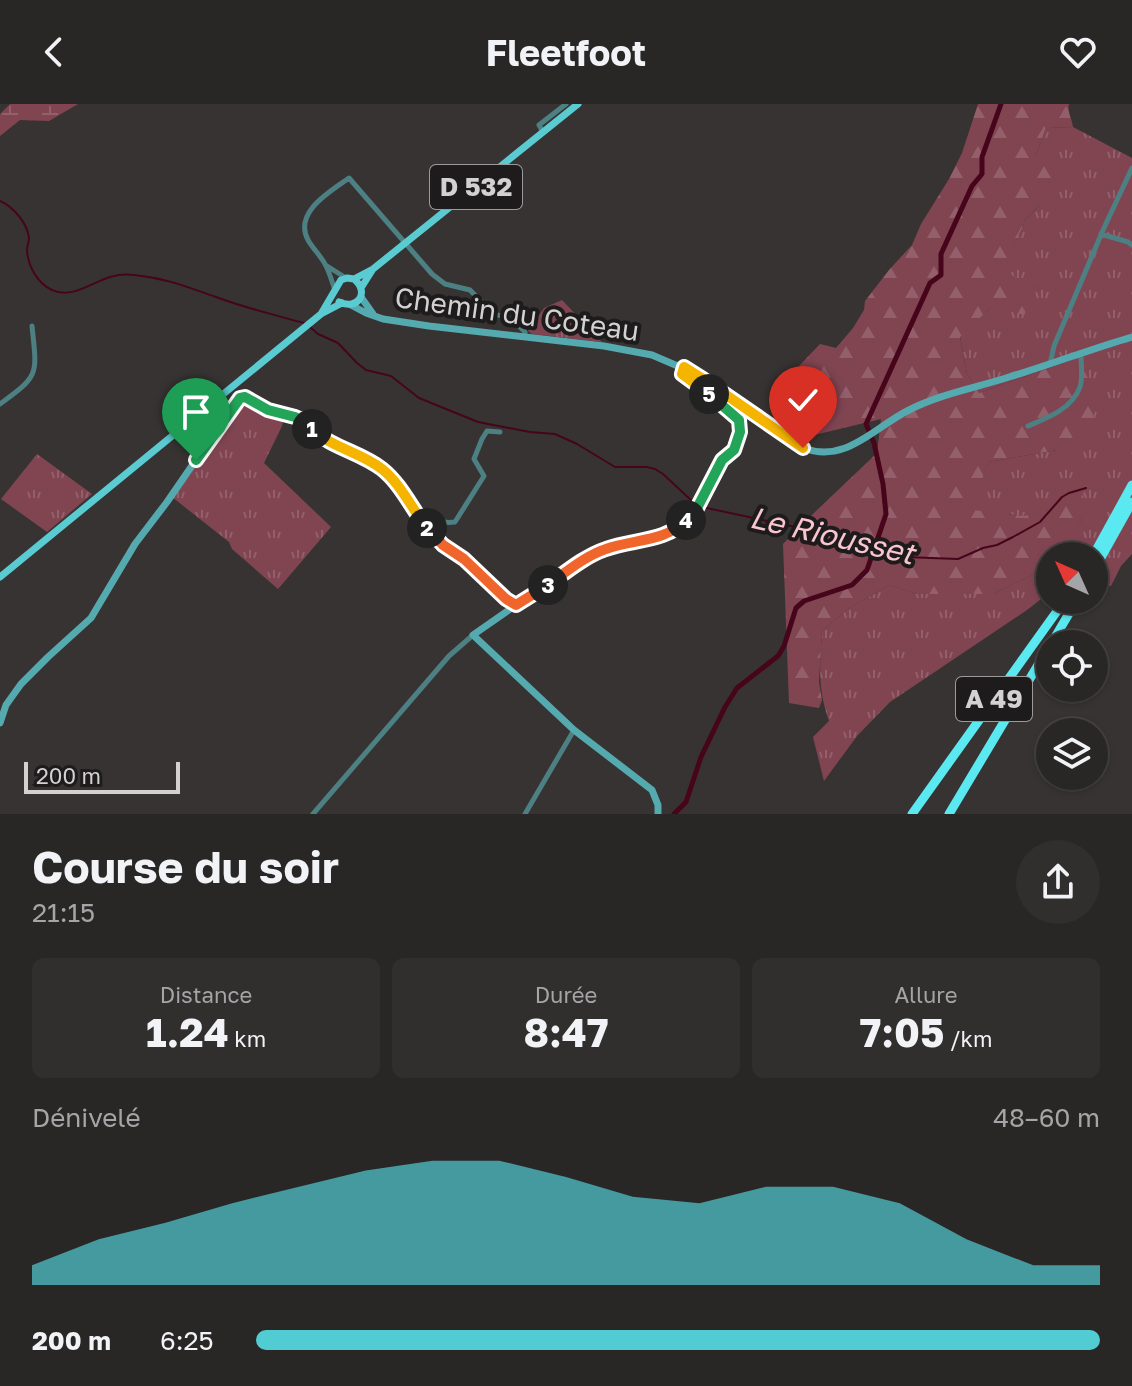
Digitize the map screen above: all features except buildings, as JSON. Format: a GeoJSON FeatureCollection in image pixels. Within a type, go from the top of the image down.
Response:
{"type":"FeatureCollection","features":[{"type":"Feature","properties":{"kind":"highway"},"geometry":{"type":"LineString","coordinates":[[1101,542],[1132,485]]}},
{"type":"Feature","properties":{"kind":"highway"},"geometry":{"type":"LineString","coordinates":[[1108,545],[1132,502]]}},
{"type":"Feature","properties":{"kind":"highway","name":"A 49"},"geometry":{"type":"LineString","coordinates":[[912,814],[1055,614]]}},
{"type":"Feature","properties":{"kind":"highway","name":"A 49"},"geometry":{"type":"LineString","coordinates":[[949,814],[1036,668]]}},
{"type":"Feature","properties":{"kind":"main road","name":"D 532"},"geometry":{"type":"LineString","coordinates":[[350,279],[373,269],[405,245],[578,104]]}},
{"type":"Feature","properties":{"kind":"main road","name":"D 532"},"geometry":{"type":"LineString","coordinates":[[361,288],[373,269]]}},
{"type":"Feature","properties":{"kind":"main road"},"geometry":{"type":"LineString","coordinates":[[321,314],[339,282],[350,279],[361,288],[361,297],[351,305],[342,303],[335,291]]}},
{"type":"Feature","properties":{"kind":"main road"},"geometry":{"type":"LineString","coordinates":[[0,577],[321,314],[342,303]]}},
{"type":"Feature","properties":{"kind":"street"},"geometry":{"type":"LineString","coordinates":[[543,132],[539,125],[566,104]]}},
{"type":"Feature","properties":{"kind":"street"},"geometry":{"type":"LineString","coordinates":[[1050,365],[1054,346],[1132,168]]}},
{"type":"Feature","properties":{"kind":"street"},"geometry":{"type":"LineString","coordinates":[[335,291],[326,266],[307,239],[304,226],[318,201],[349,178],[422,265],[445,284],[470,290],[492,313],[520,326],[525,337]]}},
{"type":"Feature","properties":{"kind":"street"},"geometry":{"type":"LineString","coordinates":[[1101,234],[1132,245]]}},
{"type":"Feature","properties":{"kind":"street"},"geometry":{"type":"LineString","coordinates":[[326,266],[350,279]]}},
{"type":"Feature","properties":{"kind":"street","name":"Chemin du Coteau"},"geometry":{"type":"LineString","coordinates":[[361,297],[373,314]]}},
{"type":"Feature","properties":{"kind":"street","name":"Chemin du Coteau"},"geometry":{"type":"LineString","coordinates":[[351,305],[383,319],[633,350],[652,355],[684,367],[803,448],[815,453],[849,447],[894,418],[928,401],[1132,337]]}},
{"type":"Feature","properties":{"kind":"street"},"geometry":{"type":"LineString","coordinates":[[0,404],[30,382],[35,369],[32,326]]}},
{"type":"Feature","properties":{"kind":"street"},"geometry":{"type":"LineString","coordinates":[[1028,426],[1054,414],[1071,401],[1080,386],[1081,354]]}},
{"type":"Feature","properties":{"kind":"street"},"geometry":{"type":"LineString","coordinates":[[313,814],[460,645],[603,550],[665,535],[682,525],[696,510],[722,460],[734,450],[740,432],[739,420],[682,374],[684,367]]}},
{"type":"Feature","properties":{"kind":"street"},"geometry":{"type":"LineString","coordinates":[[0,723],[6,705],[21,684],[91,618],[135,544],[240,398],[245,397],[268,410],[304,421],[321,438],[380,467],[435,521],[443,524],[455,522],[484,476],[474,459],[482,439],[487,431],[500,432]]}},
{"type":"Feature","properties":{"kind":"street"},"geometry":{"type":"LineString","coordinates":[[401,490],[443,545],[464,559],[516,605]]}},
{"type":"Feature","properties":{"kind":"street"},"geometry":{"type":"LineString","coordinates":[[473,635],[574,730],[652,790],[658,814]]}},
{"type":"Feature","properties":{"kind":"street"},"geometry":{"type":"LineString","coordinates":[[525,814],[574,730]]}},
{"type":"Feature","properties":{"kind":"green space"},"geometry":{"type":"Polygon","coordinates":[[[10,104],[78,104],[49,121],[20,120],[0,136],[0,114],[10,104]]]}},
{"type":"Feature","properties":{"kind":"green space"},"geometry":{"type":"Polygon","coordinates":[[[978,104],[1069,104],[1073,127],[1046,128],[1036,155],[1055,176],[1040,205],[1026,219],[1003,271],[1038,288],[1024,315],[991,307],[960,337],[967,374],[979,393],[1077,358],[1097,395],[1092,422],[1057,450],[988,462],[972,510],[1025,516],[1084,484],[1082,516],[1075,542],[1036,542],[1036,573],[993,594],[917,594],[890,585],[849,608],[822,631],[819,682],[822,700],[819,708],[789,703],[783,544],[877,453],[881,419],[810,436],[772,409],[781,397],[805,381],[799,366],[820,344],[836,348],[853,328],[864,310],[865,301],[912,245],[962,153],[978,104]]]}},
{"type":"Feature","properties":{"kind":"green space"},"geometry":{"type":"Polygon","coordinates":[[[1073,127],[1132,158],[1132,554],[1121,566],[1111,586],[1108,586],[1108,542],[1074,542],[1082,516],[1025,516],[971,511],[988,462],[1057,450],[1076,358],[979,393],[967,374],[960,336],[991,307],[1038,288],[1002,272],[1026,219],[1040,205],[1036,155],[1046,128],[1073,127]]]}},
{"type":"Feature","properties":{"kind":"green space"},"geometry":{"type":"Polygon","coordinates":[[[562,300],[602,342],[528,331],[544,308],[562,300]]]}},
{"type":"Feature","properties":{"kind":"green space"},"geometry":{"type":"Polygon","coordinates":[[[243,399],[284,417],[264,463],[331,527],[278,589],[232,549],[229,542],[172,497],[243,399]]]}},
{"type":"Feature","properties":{"kind":"green space"},"geometry":{"type":"Polygon","coordinates":[[[37,454],[92,494],[47,532],[1,499],[37,454]]]}},
{"type":"Feature","properties":{"kind":"green space"},"geometry":{"type":"Polygon","coordinates":[[[1036,573],[1036,603],[890,702],[857,736],[824,781],[813,737],[829,721],[821,687],[822,631],[849,608],[890,585],[917,594],[993,594],[1036,573]]]}},
{"type":"Feature","properties":{"kind":"waterway"},"geometry":{"type":"LineString","coordinates":[[674,814],[686,802],[701,757],[725,707],[737,688],[778,656],[796,608],[804,601],[852,585],[867,570],[886,514],[874,443],[866,424],[930,283],[941,275],[941,254],[972,186],[982,174],[982,157],[1001,104]]}},
{"type":"Feature","properties":{"kind":"waterway","name":"Le Riousset"},"geometry":{"type":"LineString","coordinates":[[0,201],[22,221],[28,232],[27,250],[31,268],[42,283],[52,290],[67,293],[119,275],[146,276],[304,323]]}},
{"type":"Feature","properties":{"kind":"waterway","name":"Le Riousset"},"geometry":{"type":"LineString","coordinates":[[310,327],[338,343],[366,370],[391,376],[419,398],[478,422],[555,434],[615,467],[655,469],[693,502]]}},
{"type":"Feature","properties":{"kind":"waterway","name":"Le Riousset"},"geometry":{"type":"LineString","coordinates":[[702,507],[856,540],[905,557],[958,559],[1013,537],[1040,522],[1062,497],[1086,488]]}},
{"type":"Feature","properties":{"kind":"route"},"geometry":{"type":"LineString","coordinates":[[196,460],[240,398],[245,397],[268,410],[304,421],[321,438],[380,467],[443,545],[464,559],[516,605],[603,550],[665,535],[682,525],[696,510],[722,460],[734,450],[740,432],[739,420],[682,374],[684,367],[803,448]]}}]}
